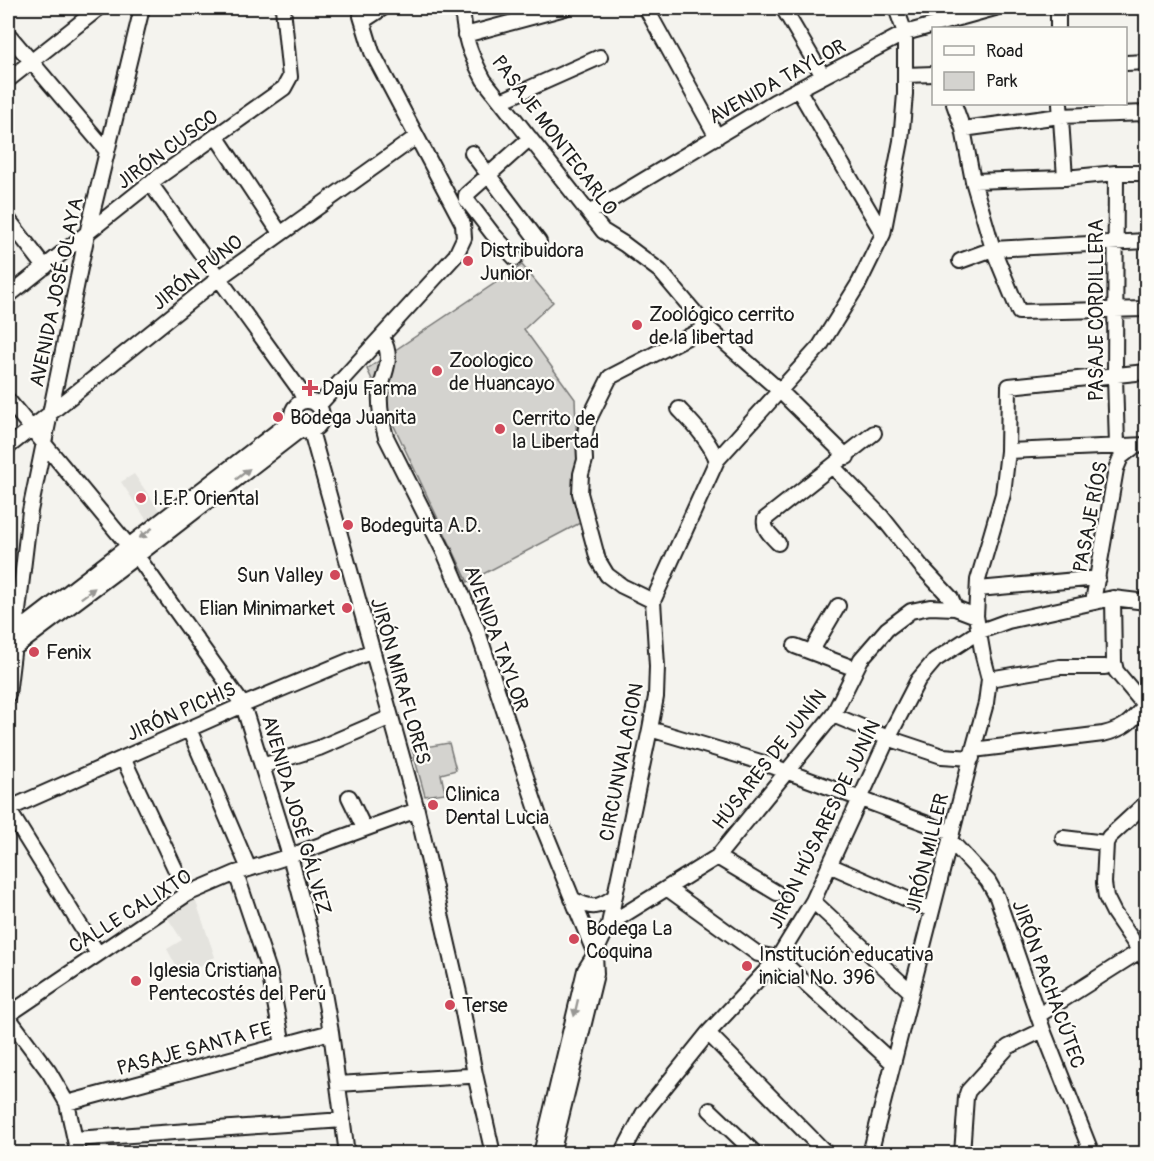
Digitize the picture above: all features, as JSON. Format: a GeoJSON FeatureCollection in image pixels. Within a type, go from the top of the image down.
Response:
{"type":"FeatureCollection","features":[{"type":"Feature","properties":{"kind":"street"},"geometry":{"type":"LineString","coordinates":[[8,80],[99,8]]}},
{"type":"Feature","properties":{"kind":"street","name":"AVENIDA JOSÉ OLAYA"},"geometry":{"type":"LineString","coordinates":[[8,695],[11,644],[18,618],[30,511],[87,234],[142,8]]}},
{"type":"Feature","properties":{"kind":"street","name":"JIRÓN CUSCO"},"geometry":{"type":"LineString","coordinates":[[8,296],[150,183],[284,88],[290,77],[283,8]]}},
{"type":"Feature","properties":{"kind":"street"},"geometry":{"type":"LineString","coordinates":[[301,427],[294,407],[311,404],[382,338],[456,255],[464,238],[463,224],[372,52],[362,14],[383,8]]}},
{"type":"Feature","properties":{"kind":"street","name":"PASAJE MONTECARLO"},"geometry":{"type":"LineString","coordinates":[[462,8],[469,52],[484,80],[603,231],[624,243],[660,271],[707,327],[779,390],[846,457]]}},
{"type":"Feature","properties":{"kind":"street"},"geometry":{"type":"LineString","coordinates":[[465,35],[566,8]]}},
{"type":"Feature","properties":{"kind":"street"},"geometry":{"type":"LineString","coordinates":[[646,8],[717,137]]}},
{"type":"Feature","properties":{"kind":"street"},"geometry":{"type":"LineString","coordinates":[[783,8],[823,76]]}},
{"type":"Feature","properties":{"kind":"street","name":"CIRCUNVALACION"},"geometry":{"type":"LineString","coordinates":[[541,1154],[585,970],[596,954],[609,924],[650,729],[656,697],[657,666],[653,601],[717,460],[820,346],[864,275],[883,234],[901,141],[905,75],[905,33],[896,8]]}},
{"type":"Feature","properties":{"kind":"street","name":"AVENIDA TAYLOR"},"geometry":{"type":"LineString","coordinates":[[589,213],[798,88],[905,33],[995,8]]}},
{"type":"Feature","properties":{"kind":"street"},"geometry":{"type":"LineString","coordinates":[[1058,8],[1058,27]]}},
{"type":"Feature","properties":{"kind":"street"},"geometry":{"type":"LineString","coordinates":[[8,34],[107,152]]}},
{"type":"Feature","properties":{"kind":"street"},"geometry":{"type":"LineString","coordinates":[[501,101],[600,57]]}},
{"type":"Feature","properties":{"kind":"street"},"geometry":{"type":"LineString","coordinates":[[1127,63],[1146,62]]}},
{"type":"Feature","properties":{"kind":"street"},"geometry":{"type":"LineString","coordinates":[[905,75],[932,74]]}},
{"type":"Feature","properties":{"kind":"street"},"geometry":{"type":"LineString","coordinates":[[798,88],[883,234]]}},
{"type":"Feature","properties":{"kind":"street"},"geometry":{"type":"LineString","coordinates":[[954,105],[963,129],[973,181],[993,249],[1019,312],[1146,309]]}},
{"type":"Feature","properties":{"kind":"street"},"geometry":{"type":"LineString","coordinates":[[963,129],[1060,110],[1146,113]]}},
{"type":"Feature","properties":{"kind":"street"},"geometry":{"type":"LineString","coordinates":[[1060,110],[1065,178]]}},
{"type":"Feature","properties":{"kind":"street"},"geometry":{"type":"LineString","coordinates":[[216,136],[280,233]]}},
{"type":"Feature","properties":{"kind":"street","name":"JIRÓN PUNO"},"geometry":{"type":"LineString","coordinates":[[8,447],[219,278],[416,137]]}},
{"type":"Feature","properties":{"kind":"street"},"geometry":{"type":"LineString","coordinates":[[514,258],[466,199],[466,195],[530,138]]}},
{"type":"Feature","properties":{"kind":"street"},"geometry":{"type":"LineString","coordinates":[[472,153],[539,242]]}},
{"type":"Feature","properties":{"kind":"street","name":"PASAJE CORDILLERA"},"geometry":{"type":"LineString","coordinates":[[1116,173],[1117,446]]}},
{"type":"Feature","properties":{"kind":"street"},"geometry":{"type":"LineString","coordinates":[[973,181],[1146,173]]}},
{"type":"Feature","properties":{"kind":"street"},"geometry":{"type":"LineString","coordinates":[[11,644],[301,427],[319,426],[322,419],[150,183]]}},
{"type":"Feature","properties":{"kind":"street"},"geometry":{"type":"LineString","coordinates":[[8,219],[45,267]]}},
{"type":"Feature","properties":{"kind":"street"},"geometry":{"type":"LineString","coordinates":[[960,261],[993,249],[1146,241]]}},
{"type":"Feature","properties":{"kind":"street"},"geometry":{"type":"LineString","coordinates":[[653,601],[622,586],[607,575],[598,560],[580,493],[580,474],[585,460],[584,439],[587,423],[610,377],[707,327]]}},
{"type":"Feature","properties":{"kind":"street","name":"AVENIDA TAYLOR"},"geometry":{"type":"LineString","coordinates":[[382,338],[388,349],[389,358],[381,393],[381,419],[386,437],[444,552],[477,629],[541,822],[596,954]]}},
{"type":"Feature","properties":{"kind":"street"},"geometry":{"type":"LineString","coordinates":[[978,632],[975,616],[978,580],[1003,494],[1008,452],[1009,386],[1146,372]]}},
{"type":"Feature","properties":{"kind":"street","name":"AVENIDA JOSÉ GÁLVEZ"},"geometry":{"type":"LineString","coordinates":[[8,400],[133,552],[243,705],[290,856],[319,965],[331,1032],[347,1154]]}},
{"type":"Feature","properties":{"kind":"street"},"geometry":{"type":"LineString","coordinates":[[678,409],[702,434],[717,460]]}},
{"type":"Feature","properties":{"kind":"street","name":"JIRÓN MIRAFLORES"},"geometry":{"type":"LineString","coordinates":[[301,427],[372,651],[417,810],[493,1154]]}},
{"type":"Feature","properties":{"kind":"street"},"geometry":{"type":"LineString","coordinates":[[778,543],[766,531],[765,519],[874,433]]}},
{"type":"Feature","properties":{"kind":"street"},"geometry":{"type":"LineString","coordinates":[[1008,452],[1141,446]]}},
{"type":"Feature","properties":{"kind":"street","name":"PASAJE RÍOS"},"geometry":{"type":"LineString","coordinates":[[1093,602],[1116,469],[1121,457],[1141,446]]}},
{"type":"Feature","properties":{"kind":"street"},"geometry":{"type":"LineString","coordinates":[[833,467],[882,517],[921,567],[951,598],[955,608]]}},
{"type":"Feature","properties":{"kind":"street"},"geometry":{"type":"LineString","coordinates":[[978,589],[1098,579]]}},
{"type":"Feature","properties":{"kind":"street"},"geometry":{"type":"LineString","coordinates":[[833,715],[888,738],[942,756],[972,754],[1120,730],[1132,722],[1146,706],[1116,671],[1113,598]]}},
{"type":"Feature","properties":{"kind":"street","name":"JIRÓN HÚSARES DE JUNÍN"},"geometry":{"type":"LineString","coordinates":[[622,1154],[643,1114],[708,1033],[778,958],[813,901],[888,738],[918,680],[935,660],[978,632],[1008,621],[1113,598],[1146,602]]}},
{"type":"Feature","properties":{"kind":"street"},"geometry":{"type":"LineString","coordinates":[[8,605],[18,618]]}},
{"type":"Feature","properties":{"kind":"street"},"geometry":{"type":"LineString","coordinates":[[811,652],[838,606]]}},
{"type":"Feature","properties":{"kind":"street","name":"HÚSARES DE JUNÍN"},"geometry":{"type":"LineString","coordinates":[[609,924],[717,857],[833,715],[861,659],[887,629],[911,611],[930,608],[955,608],[975,616]]}},
{"type":"Feature","properties":{"kind":"street","name":"JIRÓN MILLER"},"geometry":{"type":"LineString","coordinates":[[870,1154],[986,703],[989,679],[978,632]]}},
{"type":"Feature","properties":{"kind":"street"},"geometry":{"type":"LineString","coordinates":[[795,646],[856,669]]}},
{"type":"Feature","properties":{"kind":"street","name":"JIRÓN PICHIS"},"geometry":{"type":"LineString","coordinates":[[8,809],[243,705],[372,651]]}},
{"type":"Feature","properties":{"kind":"street"},"geometry":{"type":"LineString","coordinates":[[989,679],[1060,668],[1105,667]]}},
{"type":"Feature","properties":{"kind":"street"},"geometry":{"type":"LineString","coordinates":[[262,766],[319,748],[391,717]]}},
{"type":"Feature","properties":{"kind":"street"},"geometry":{"type":"LineString","coordinates":[[189,729],[243,871],[269,971],[283,1044]]}},
{"type":"Feature","properties":{"kind":"street"},"geometry":{"type":"LineString","coordinates":[[650,729],[786,771],[951,837]]}},
{"type":"Feature","properties":{"kind":"street"},"geometry":{"type":"LineString","coordinates":[[123,758],[187,894]]}},
{"type":"Feature","properties":{"kind":"street"},"geometry":{"type":"LineString","coordinates":[[350,797],[364,828]]}},
{"type":"Feature","properties":{"kind":"street"},"geometry":{"type":"LineString","coordinates":[[1039,1015],[1144,953],[1114,913],[1106,897],[1104,883],[1106,843],[1113,831],[1146,803]]}},
{"type":"Feature","properties":{"kind":"street"},"geometry":{"type":"LineString","coordinates":[[8,809],[98,954]]}},
{"type":"Feature","properties":{"kind":"street","name":"CALLE CALIXTO"},"geometry":{"type":"LineString","coordinates":[[8,1016],[187,894],[243,871],[417,810]]}},
{"type":"Feature","properties":{"kind":"street","name":"JIRÓN PACHACÚTEC"},"geometry":{"type":"LineString","coordinates":[[951,837],[988,881],[997,897],[1043,1030],[1092,1154]]}},
{"type":"Feature","properties":{"kind":"street"},"geometry":{"type":"LineString","coordinates":[[1063,838],[1106,843]]}},
{"type":"Feature","properties":{"kind":"street"},"geometry":{"type":"LineString","coordinates":[[717,857],[777,893]]}},
{"type":"Feature","properties":{"kind":"street"},"geometry":{"type":"LineString","coordinates":[[829,865],[932,910]]}},
{"type":"Feature","properties":{"kind":"street"},"geometry":{"type":"LineString","coordinates":[[668,889],[758,954],[778,958],[893,1063]]}},
{"type":"Feature","properties":{"kind":"street"},"geometry":{"type":"LineString","coordinates":[[572,899],[584,906],[593,907],[602,905],[614,897]]}},
{"type":"Feature","properties":{"kind":"street"},"geometry":{"type":"LineString","coordinates":[[813,901],[911,992]]}},
{"type":"Feature","properties":{"kind":"street","name":"CIRCUNVALACION"},"geometry":{"type":"LineString","coordinates":[[552,1154],[596,974],[596,954]]}},
{"type":"Feature","properties":{"kind":"street"},"geometry":{"type":"LineString","coordinates":[[8,1016],[49,1072],[68,1103],[78,1154]]}},
{"type":"Feature","properties":{"kind":"street"},"geometry":{"type":"LineString","coordinates":[[962,1154],[968,1091],[1008,1047],[1043,1030]]}},
{"type":"Feature","properties":{"kind":"street","name":"PASAJE SANTA FE"},"geometry":{"type":"LineString","coordinates":[[68,1103],[331,1032]]}},
{"type":"Feature","properties":{"kind":"street"},"geometry":{"type":"LineString","coordinates":[[708,1033],[827,1154]]}},
{"type":"Feature","properties":{"kind":"street"},"geometry":{"type":"LineString","coordinates":[[338,1084],[468,1076]]}},
{"type":"Feature","properties":{"kind":"street"},"geometry":{"type":"LineString","coordinates":[[711,1110],[756,1154]]}},
{"type":"Feature","properties":{"kind":"street"},"geometry":{"type":"LineString","coordinates":[[75,1139],[343,1120]]}},
{"type":"Feature","properties":{"kind":"shaded area","name":"I.E.P. Oriental"},"geometry":{"type":"Polygon","coordinates":[[[134,474],[161,513],[148,522],[121,482],[134,474]]]}},
{"type":"Feature","properties":{"kind":"shaded area"},"geometry":{"type":"Polygon","coordinates":[[[195,899],[215,957],[182,977],[167,949],[182,940],[167,917],[195,899]]]}},
{"type":"Feature","properties":{"kind":"green space"},"geometry":{"type":"Polygon","coordinates":[[[522,265],[553,302],[524,329],[575,399],[580,523],[468,582],[367,369],[522,265]]]}},
{"type":"Feature","properties":{"kind":"green space"},"geometry":{"type":"Polygon","coordinates":[[[449,743],[456,770],[441,774],[445,793],[425,796],[412,749],[449,743]]]}},
{"type":"Feature","properties":{"kind":"place","name":"Distribuidora Junior"},"geometry":{"type":"Point","coordinates":[468,261]}},
{"type":"Feature","properties":{"kind":"place","name":"Zoológico cerrito de la libertad"},"geometry":{"type":"Point","coordinates":[637,325]}},
{"type":"Feature","properties":{"kind":"place","name":"Zoologico de Huancayo"},"geometry":{"type":"Point","coordinates":[437,371]}},
{"type":"Feature","properties":{"kind":"place","name":"Daju Farma"},"geometry":{"type":"Point","coordinates":[310,388]}},
{"type":"Feature","properties":{"kind":"place","name":"Bodega Juanita"},"geometry":{"type":"Point","coordinates":[278,417]}},
{"type":"Feature","properties":{"kind":"place","name":"Cerrito de la Libertad"},"geometry":{"type":"Point","coordinates":[500,429]}},
{"type":"Feature","properties":{"kind":"place","name":"I.E.P. Oriental"},"geometry":{"type":"Point","coordinates":[141,498]}},
{"type":"Feature","properties":{"kind":"place","name":"Bodeguita A.D."},"geometry":{"type":"Point","coordinates":[348,525]}},
{"type":"Feature","properties":{"kind":"place","name":"Sun Valley"},"geometry":{"type":"Point","coordinates":[335,575]}},
{"type":"Feature","properties":{"kind":"place","name":"Elian Minimarket"},"geometry":{"type":"Point","coordinates":[347,608]}},
{"type":"Feature","properties":{"kind":"place","name":"Fenix"},"geometry":{"type":"Point","coordinates":[34,652]}},
{"type":"Feature","properties":{"kind":"place","name":"Clinica Dental Lucia"},"geometry":{"type":"Point","coordinates":[433,805]}},
{"type":"Feature","properties":{"kind":"place","name":"Bodega La Coquina"},"geometry":{"type":"Point","coordinates":[574,939]}},
{"type":"Feature","properties":{"kind":"place","name":"Institución educativa inicial No. 396"},"geometry":{"type":"Point","coordinates":[747,966]}},
{"type":"Feature","properties":{"kind":"place","name":"Iglesia Cristiana Pentecostés del Perú"},"geometry":{"type":"Point","coordinates":[136,981]}},
{"type":"Feature","properties":{"kind":"place","name":"Terse"},"geometry":{"type":"Point","coordinates":[450,1005]}}]}
